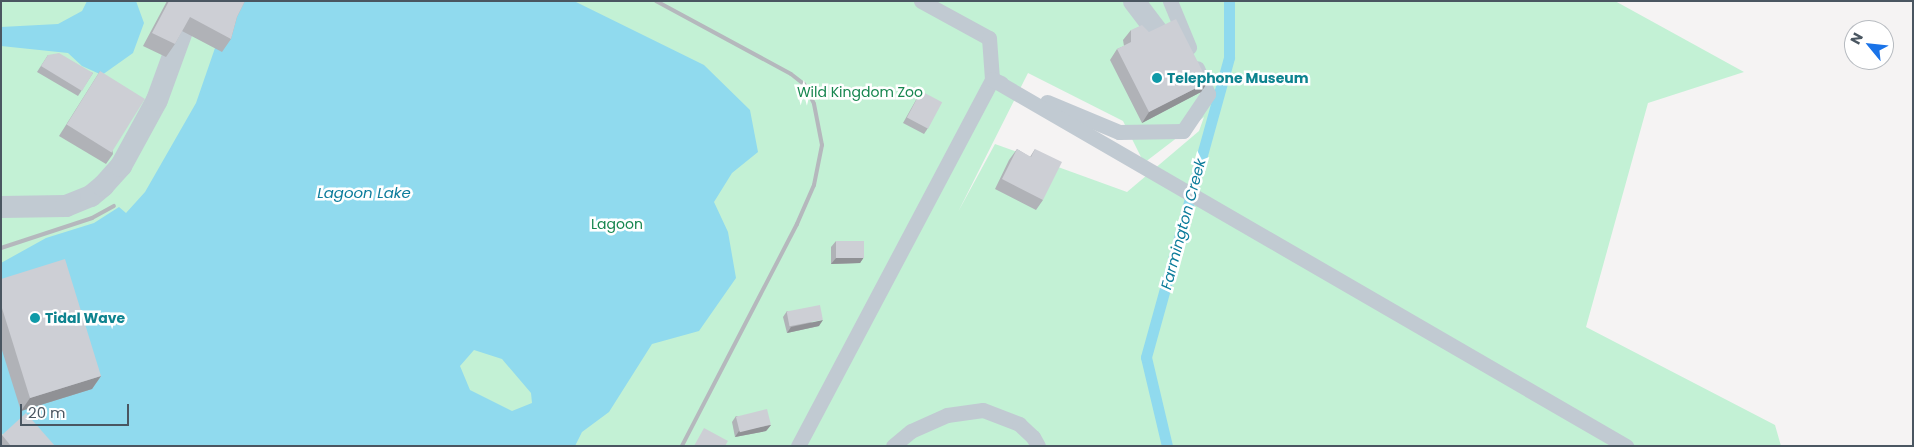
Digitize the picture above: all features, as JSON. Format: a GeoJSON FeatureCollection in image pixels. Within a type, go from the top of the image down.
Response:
{"type":"FeatureCollection","features":[{"type":"Feature","properties":{"kind":"street"},"geometry":{"type":"LineString","coordinates":[[1,207],[66,206],[91,196],[103,186],[121,166],[157,100],[193,1]]}},
{"type":"Feature","properties":{"kind":"street"},"geometry":{"type":"LineString","coordinates":[[1134,1],[1159,34]]}},
{"type":"Feature","properties":{"kind":"lane"},"geometry":{"type":"LineString","coordinates":[[798,446],[992,79],[989,38],[921,1]]}},
{"type":"Feature","properties":{"kind":"lane"},"geometry":{"type":"LineString","coordinates":[[992,79],[1119,132],[1183,131],[1208,94],[1170,1]]}},
{"type":"Feature","properties":{"kind":"lane"},"geometry":{"type":"LineString","coordinates":[[992,79],[1626,446]]}},
{"type":"Feature","properties":{"kind":"lane"},"geometry":{"type":"LineString","coordinates":[[893,446],[911,431],[947,415],[983,410],[1019,424],[1033,436],[1038,446]]}},
{"type":"Feature","properties":{"kind":"green space","name":"Lagoon"},"geometry":{"type":"Polygon","coordinates":[[[1,1],[1615,1],[1744,72],[1648,103],[1586,327],[1775,425],[1781,446],[1,446],[1,1]],[[1028,73],[958,212],[995,144],[1127,192],[1199,131],[1204,117],[1144,163],[1123,121],[1028,73]]]}},
{"type":"Feature","properties":{"kind":"water"},"geometry":{"type":"Polygon","coordinates":[[[87,1],[136,1],[144,23],[133,53],[102,75],[82,66],[68,53],[1,46],[1,27],[58,24],[82,11],[87,1]]]}},
{"type":"Feature","properties":{"kind":"water","name":"Lagoon Lake"},"geometry":{"type":"Polygon","coordinates":[[[243,1],[574,1],[704,65],[750,110],[758,152],[732,173],[714,202],[728,232],[736,278],[699,331],[652,344],[609,412],[582,432],[575,446],[39,446],[5,436],[1,433],[1,263],[46,238],[94,223],[119,207],[126,213],[145,192],[196,103],[215,48],[243,1]],[[474,350],[460,366],[470,390],[512,411],[532,403],[531,393],[502,359],[474,350]]]}},
{"type":"Feature","properties":{"kind":"building"},"geometry":{"type":"Polygon","coordinates":[[[169,1],[245,1],[237,17],[231,39],[190,17],[175,44],[152,33],[169,1]]]}},
{"type":"Feature","properties":{"kind":"building","name":"Telephone Museum"},"geometry":{"type":"Polygon","coordinates":[[[1176,19],[1208,82],[1149,112],[1117,49],[1131,42],[1131,30],[1142,25],[1149,32],[1176,19]]]}},
{"type":"Feature","properties":{"kind":"building"},"geometry":{"type":"Polygon","coordinates":[[[59,53],[93,73],[82,91],[41,66],[48,55],[59,53]]]}},
{"type":"Feature","properties":{"kind":"building"},"geometry":{"type":"Polygon","coordinates":[[[100,71],[145,99],[112,153],[67,124],[100,71]]]}},
{"type":"Feature","properties":{"kind":"building"},"geometry":{"type":"Polygon","coordinates":[[[921,91],[942,102],[928,129],[907,117],[921,91]]]}},
{"type":"Feature","properties":{"kind":"building"},"geometry":{"type":"Polygon","coordinates":[[[1017,149],[1031,157],[1035,149],[1062,162],[1043,200],[1002,179],[1017,149]]]}},
{"type":"Feature","properties":{"kind":"building"},"geometry":{"type":"Polygon","coordinates":[[[836,241],[864,241],[864,258],[836,258],[836,241]]]}},
{"type":"Feature","properties":{"kind":"building","name":"Tidal Wave"},"geometry":{"type":"Polygon","coordinates":[[[65,259],[101,376],[30,398],[1,305],[1,279],[65,259]]]}},
{"type":"Feature","properties":{"kind":"building"},"geometry":{"type":"Polygon","coordinates":[[[820,305],[823,320],[789,326],[787,311],[820,305]]]}},
{"type":"Feature","properties":{"kind":"building"},"geometry":{"type":"Polygon","coordinates":[[[767,409],[771,425],[740,432],[736,417],[767,409]]]}},
{"type":"Feature","properties":{"kind":"building"},"geometry":{"type":"Polygon","coordinates":[[[26,413],[55,446],[11,446],[2,435],[26,413]]]}},
{"type":"Feature","properties":{"kind":"building"},"geometry":{"type":"Polygon","coordinates":[[[704,428],[728,441],[725,446],[694,446],[704,428]]]}},
{"type":"Feature","properties":{"kind":"waterway","name":"Farmington Creek"},"geometry":{"type":"LineString","coordinates":[[1167,446],[1146,357],[1229,57],[1229,1]]}},
{"type":"Feature","properties":{"kind":"railway"},"geometry":{"type":"LineString","coordinates":[[656,1],[791,74],[804,84],[814,104],[822,145],[814,185],[797,224],[682,446]]}},
{"type":"Feature","properties":{"kind":"railway"},"geometry":{"type":"LineString","coordinates":[[1,248],[92,218],[114,206]]}},
{"type":"Feature","properties":{"kind":"place","name":"Telephone Museum"},"geometry":{"type":"Point","coordinates":[1157,78]}},
{"type":"Feature","properties":{"kind":"place","name":"Tidal Wave"},"geometry":{"type":"Point","coordinates":[35,318]}},
{"type":"Feature","properties":{"kind":"park label","name":"Wild Kingdom Zoo"},"geometry":{"type":"Point","coordinates":[860,92]}}]}
